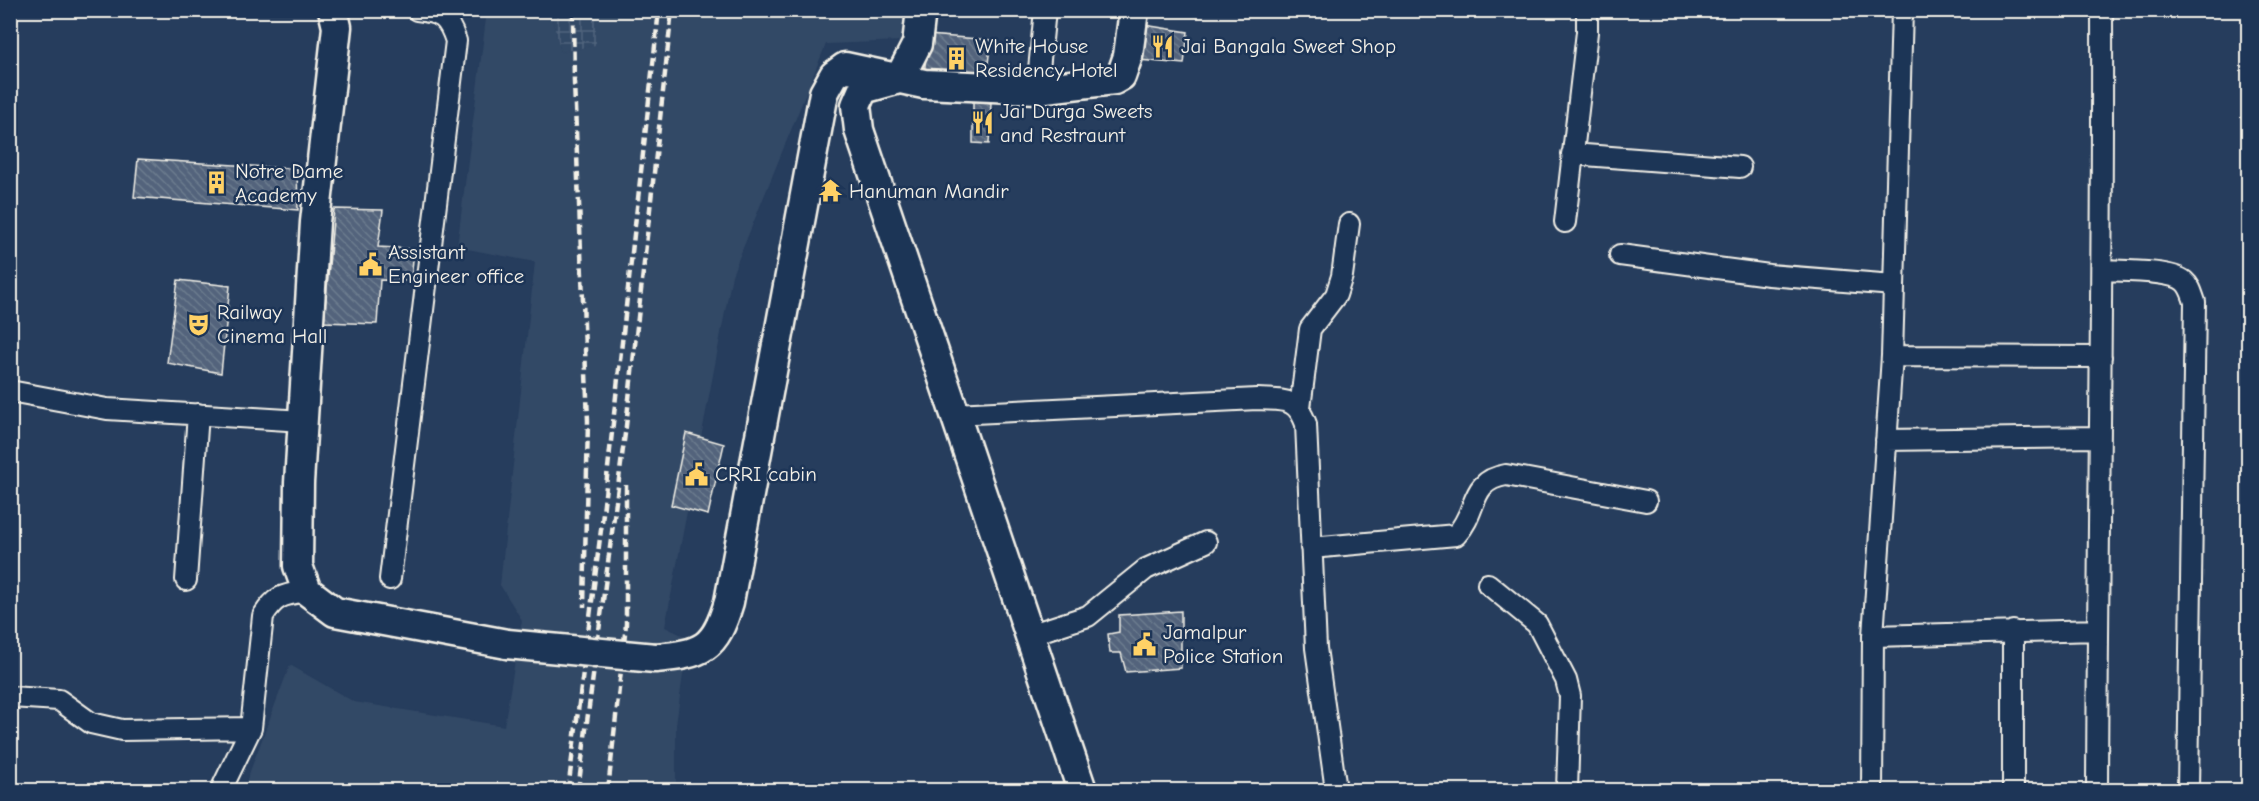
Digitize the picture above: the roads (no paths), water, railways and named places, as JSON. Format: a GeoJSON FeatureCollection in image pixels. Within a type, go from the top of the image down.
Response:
{"type":"FeatureCollection","features":[{"type":"Feature","properties":{"kind":"street"},"geometry":{"type":"LineString","coordinates":[[333,10],[337,27],[315,222],[298,483],[298,566],[307,591],[335,612],[507,644],[655,658],[684,656],[708,644],[720,631],[729,602],[819,117],[824,93],[834,75],[845,67],[924,84],[1037,89],[1102,82],[1121,76],[1128,56],[1134,10]]}},
{"type":"Feature","properties":{"kind":"street"},"geometry":{"type":"LineString","coordinates":[[390,579],[456,41],[450,23],[436,12],[417,10]]}},
{"type":"Feature","properties":{"kind":"street"},"geometry":{"type":"LineString","coordinates":[[921,10],[917,44],[899,79],[863,89],[856,105],[859,130],[1082,790]]}},
{"type":"Feature","properties":{"kind":"street"},"geometry":{"type":"LineString","coordinates":[[1037,89],[1045,10]]}},
{"type":"Feature","properties":{"kind":"street"},"geometry":{"type":"LineString","coordinates":[[1564,222],[1587,32],[1587,10]]}},
{"type":"Feature","properties":{"kind":"street"},"geometry":{"type":"LineString","coordinates":[[1872,790],[1873,636],[1892,356],[1902,10]]}},
{"type":"Feature","properties":{"kind":"street"},"geometry":{"type":"LineString","coordinates":[[2097,790],[2099,437],[2103,270],[2102,10]]}},
{"type":"Feature","properties":{"kind":"street"},"geometry":{"type":"LineString","coordinates":[[819,117],[859,130]]}},
{"type":"Feature","properties":{"kind":"street"},"geometry":{"type":"LineString","coordinates":[[1572,153],[1740,167]]}},
{"type":"Feature","properties":{"kind":"street"},"geometry":{"type":"LineString","coordinates":[[1336,790],[1320,682],[1306,424],[1300,408],[1310,329],[1336,295],[1342,276],[1349,224]]}},
{"type":"Feature","properties":{"kind":"street"},"geometry":{"type":"LineString","coordinates":[[1620,255],[1769,275],[1894,285]]}},
{"type":"Feature","properties":{"kind":"street"},"geometry":{"type":"LineString","coordinates":[[2103,270],[2167,275],[2182,279],[2191,289],[2194,302],[2188,790]]}},
{"type":"Feature","properties":{"kind":"street"},"geometry":{"type":"LineString","coordinates":[[1892,356],[2101,357]]}},
{"type":"Feature","properties":{"kind":"street"},"geometry":{"type":"LineString","coordinates":[[10,391],[107,409],[303,421]]}},
{"type":"Feature","properties":{"kind":"street"},"geometry":{"type":"LineString","coordinates":[[954,414],[1257,399],[1291,402],[1300,408]]}},
{"type":"Feature","properties":{"kind":"street"},"geometry":{"type":"LineString","coordinates":[[186,580],[198,414]]}},
{"type":"Feature","properties":{"kind":"street"},"geometry":{"type":"LineString","coordinates":[[1886,440],[2099,437]]}},
{"type":"Feature","properties":{"kind":"street"},"geometry":{"type":"LineString","coordinates":[[1311,548],[1456,535],[1467,523],[1480,486],[1491,477],[1506,475],[1646,501]]}},
{"type":"Feature","properties":{"kind":"street"},"geometry":{"type":"LineString","coordinates":[[1029,635],[1088,616],[1146,569],[1206,542]]}},
{"type":"Feature","properties":{"kind":"street"},"geometry":{"type":"LineString","coordinates":[[1488,584],[1537,624],[1566,680],[1570,696],[1567,790]]}},
{"type":"Feature","properties":{"kind":"street"},"geometry":{"type":"LineString","coordinates":[[222,790],[251,728],[263,616],[272,602],[284,595],[307,591]]}},
{"type":"Feature","properties":{"kind":"street"},"geometry":{"type":"LineString","coordinates":[[1873,636],[2098,630]]}},
{"type":"Feature","properties":{"kind":"street"},"geometry":{"type":"LineString","coordinates":[[2013,631],[2013,790]]}},
{"type":"Feature","properties":{"kind":"street"},"geometry":{"type":"LineString","coordinates":[[10,697],[59,700],[91,723],[122,730],[251,728]]}},
{"type":"Feature","properties":{"kind":"railway"},"geometry":{"type":"LineString","coordinates":[[573,10],[588,421],[584,607]]}},
{"type":"Feature","properties":{"kind":"railway"},"geometry":{"type":"LineString","coordinates":[[568,790],[602,522],[659,10]]}},
{"type":"Feature","properties":{"kind":"railway"},"geometry":{"type":"LineString","coordinates":[[578,790],[626,426],[672,10]]}},
{"type":"Feature","properties":{"kind":"railway"},"geometry":{"type":"LineString","coordinates":[[608,790],[626,624],[626,482]]}},
{"type":"Feature","properties":{"kind":"place","name":"Jai Bangala Sweet Shop"},"geometry":{"type":"Point","coordinates":[1163,46]}},
{"type":"Feature","properties":{"kind":"place","name":"White House Residency Hotel"},"geometry":{"type":"Point","coordinates":[957,58]}},
{"type":"Feature","properties":{"kind":"place","name":"Jai Durga Sweets and Restraunt"},"geometry":{"type":"Point","coordinates":[982,123]}},
{"type":"Feature","properties":{"kind":"place","name":"Notre Dame Academy"},"geometry":{"type":"Point","coordinates":[217,183]}},
{"type":"Feature","properties":{"kind":"place","name":"Hanuman Mandir"},"geometry":{"type":"Point","coordinates":[831,191]}},
{"type":"Feature","properties":{"kind":"place","name":"Assistant Engineer office"},"geometry":{"type":"Point","coordinates":[370,264]}},
{"type":"Feature","properties":{"kind":"place","name":"Railway Cinema Hall"},"geometry":{"type":"Point","coordinates":[199,324]}},
{"type":"Feature","properties":{"kind":"place","name":"CRRI cabin"},"geometry":{"type":"Point","coordinates":[697,474]}},
{"type":"Feature","properties":{"kind":"place","name":"Jamalpur Police Station"},"geometry":{"type":"Point","coordinates":[1145,644]}}]}
